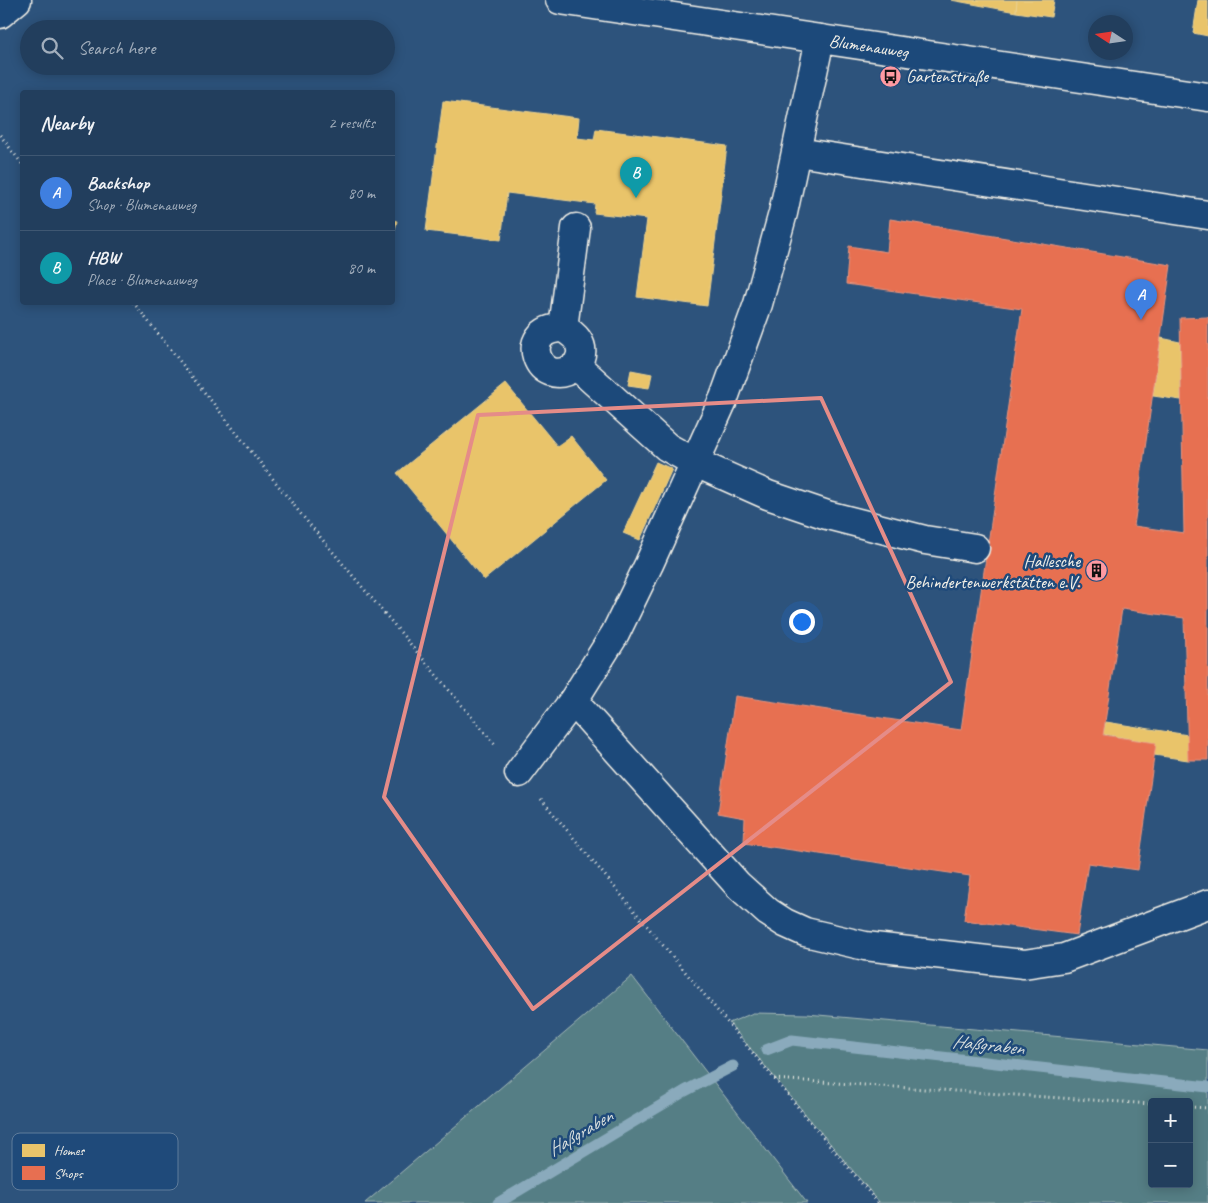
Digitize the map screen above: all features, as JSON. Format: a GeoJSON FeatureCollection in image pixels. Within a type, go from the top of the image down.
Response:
{"type":"FeatureCollection","features":[{"type":"Feature","properties":{"kind":"street"},"geometry":{"type":"LineString","coordinates":[[0,14],[18,0]]}},
{"type":"Feature","properties":{"kind":"street","name":"Blumenauweg"},"geometry":{"type":"LineString","coordinates":[[560,0],[658,7],[820,39],[1208,97]]}},
{"type":"Feature","properties":{"kind":"street"},"geometry":{"type":"LineString","coordinates":[[519,773],[574,701],[615,634],[696,463],[724,398],[758,304],[784,213],[820,39]]}},
{"type":"Feature","properties":{"kind":"street"},"geometry":{"type":"LineString","coordinates":[[797,152],[1208,214]]}},
{"type":"Feature","properties":{"kind":"street"},"geometry":{"type":"LineString","coordinates":[[562,328],[576,228]]}},
{"type":"Feature","properties":{"kind":"street"},"geometry":{"type":"LineString","coordinates":[[553,328],[562,328],[572,332],[580,343],[581,355],[577,366],[568,371],[559,373],[548,371],[539,364],[536,358],[538,338],[553,328]]}},
{"type":"Feature","properties":{"kind":"street"},"geometry":{"type":"LineString","coordinates":[[577,366],[667,447],[696,463],[768,496],[827,516],[925,540],[975,548]]}},
{"type":"Feature","properties":{"kind":"street"},"geometry":{"type":"LineString","coordinates":[[574,701],[738,884],[768,912],[785,923],[805,932],[865,946],[1024,964],[1064,958],[1208,904]]}},
{"type":"Feature","properties":{"kind":"path"},"geometry":{"type":"LineString","coordinates":[[0,135],[20,161]]}},
{"type":"Feature","properties":{"kind":"path"},"geometry":{"type":"LineString","coordinates":[[774,1079],[1148,1104]]}},
{"type":"Feature","properties":{"kind":"path"},"geometry":{"type":"LineString","coordinates":[[1193,1107],[1208,1108]]}},
{"type":"Feature","properties":{"kind":"highlighted area"},"geometry":{"type":"Polygon","coordinates":[[[821,398],[951,682],[533,1009],[384,797],[478,415],[821,398]]]}},
{"type":"Feature","properties":{"kind":"green space"},"geometry":{"type":"Polygon","coordinates":[[[632,976],[807,1203],[365,1203],[632,976]]]}},
{"type":"Feature","properties":{"kind":"green space"},"geometry":{"type":"Polygon","coordinates":[[[753,1013],[807,1014],[1208,1050],[1208,1203],[880,1203],[729,1023],[753,1013]]]}},
{"type":"Feature","properties":{"kind":"building: Homes"},"geometry":{"type":"Polygon","coordinates":[[[951,0],[1017,0],[1016,12],[951,0]]]}},
{"type":"Feature","properties":{"kind":"building: Homes"},"geometry":{"type":"Polygon","coordinates":[[[1017,0],[1054,0],[1051,17],[1016,12],[1017,0]]]}},
{"type":"Feature","properties":{"kind":"building: Homes"},"geometry":{"type":"Polygon","coordinates":[[[1198,0],[1208,0],[1208,36],[1193,33],[1198,0]]]}},
{"type":"Feature","properties":{"kind":"building: Homes"},"geometry":{"type":"Polygon","coordinates":[[[443,101],[579,118],[577,138],[594,140],[596,129],[727,146],[707,306],[637,297],[647,219],[594,213],[595,204],[507,193],[501,240],[426,231],[443,101]]]}},
{"type":"Feature","properties":{"kind":"building: Homes"},"geometry":{"type":"Polygon","coordinates":[[[1161,338],[1180,342],[1181,400],[1153,396],[1161,338]]]}},
{"type":"Feature","properties":{"kind":"building: Homes"},"geometry":{"type":"Polygon","coordinates":[[[631,370],[652,374],[649,388],[628,385],[631,370]]]}},
{"type":"Feature","properties":{"kind":"building: Homes"},"geometry":{"type":"Polygon","coordinates":[[[506,384],[557,446],[571,436],[606,480],[484,580],[397,473],[506,384]]]}},
{"type":"Feature","properties":{"kind":"building: Homes"},"geometry":{"type":"Polygon","coordinates":[[[656,462],[672,469],[640,540],[623,533],[656,462]]]}},
{"type":"Feature","properties":{"kind":"building: Homes"},"geometry":{"type":"Polygon","coordinates":[[[1106,722],[1188,735],[1188,760],[1154,755],[1156,743],[1103,734],[1106,722]]]}},
{"type":"Feature","properties":{"kind":"building: Shops","name":"Hallesche Behindertenwerkstätten e.V."},"geometry":{"type":"Polygon","coordinates":[[[890,219],[1171,265],[1134,526],[1184,533],[1180,318],[1208,317],[1208,760],[1188,760],[1184,618],[1122,609],[1103,735],[1156,743],[1138,870],[1088,863],[1077,935],[964,920],[970,876],[744,843],[745,818],[718,813],[735,696],[961,730],[1022,309],[846,284],[849,246],[887,252],[890,219]]]}},
{"type":"Feature","properties":{"kind":"waterway","name":"Haßgraben"},"geometry":{"type":"LineString","coordinates":[[766,1050],[792,1040],[1208,1087]]}},
{"type":"Feature","properties":{"kind":"waterway","name":"Haßgraben"},"geometry":{"type":"LineString","coordinates":[[498,1203],[685,1091],[733,1066]]}},
{"type":"Feature","properties":{"kind":"place","name":"Gartenstraße"},"geometry":{"type":"Point","coordinates":[890,76]}},
{"type":"Feature","properties":{"kind":"place","name":"HBW"},"geometry":{"type":"Point","coordinates":[636,198]}},
{"type":"Feature","properties":{"kind":"place","name":"Backshop"},"geometry":{"type":"Point","coordinates":[1141,320]}},
{"type":"Feature","properties":{"kind":"place","name":"Hallesche Behindertenwerkstätten e.V."},"geometry":{"type":"Point","coordinates":[1096,571]}}]}
